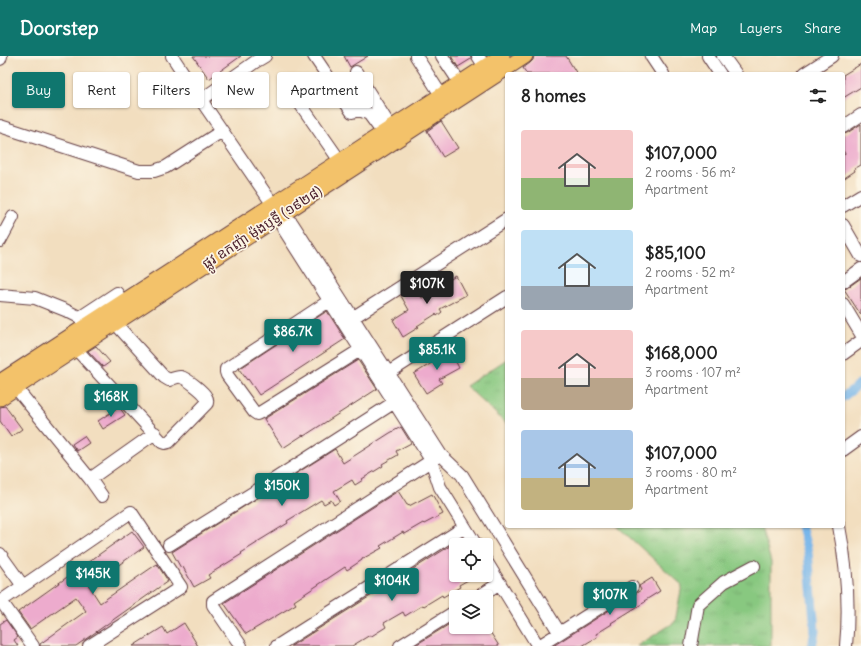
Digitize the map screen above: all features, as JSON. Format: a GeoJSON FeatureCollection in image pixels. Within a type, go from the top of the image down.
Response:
{"type":"FeatureCollection","features":[{"type":"Feature","properties":{"kind":"main road","name":"ផ្លូវ ឧកញ៉ា ម៉ុងឫទ្ធី (១៩២៨)"},"geometry":{"type":"LineString","coordinates":[[0,398],[76,349],[97,322],[122,303],[277,210],[340,161],[460,83],[482,61],[502,56]]}},
{"type":"Feature","properties":{"kind":"main road","name":"ផ្លូវ ឧកញ៉ា ម៉ុងឫទ្ធី (១៩២៨)"},"geometry":{"type":"LineString","coordinates":[[0,382],[525,56]]}},
{"type":"Feature","properties":{"kind":"street"},"geometry":{"type":"LineString","coordinates":[[172,56],[183,72]]}},
{"type":"Feature","properties":{"kind":"street"},"geometry":{"type":"LineString","coordinates":[[204,98],[266,56]]}},
{"type":"Feature","properties":{"kind":"street"},"geometry":{"type":"LineString","coordinates":[[314,56],[352,112],[360,110],[369,114],[387,130]]}},
{"type":"Feature","properties":{"kind":"street"},"geometry":{"type":"LineString","coordinates":[[416,56],[441,96]]}},
{"type":"Feature","properties":{"kind":"street"},"geometry":{"type":"LineString","coordinates":[[442,56],[460,83]]}},
{"type":"Feature","properties":{"kind":"street"},"geometry":{"type":"LineString","coordinates":[[652,56],[662,72]]}},
{"type":"Feature","properties":{"kind":"street"},"geometry":{"type":"LineString","coordinates":[[708,56],[719,72]]}},
{"type":"Feature","properties":{"kind":"street"},"geometry":{"type":"LineString","coordinates":[[723,56],[735,72]]}},
{"type":"Feature","properties":{"kind":"street"},"geometry":{"type":"LineString","coordinates":[[807,72],[832,56]]}},
{"type":"Feature","properties":{"kind":"street"},"geometry":{"type":"LineString","coordinates":[[204,104],[277,210],[292,223],[348,321],[436,458],[440,486],[472,538]]}},
{"type":"Feature","properties":{"kind":"street"},"geometry":{"type":"LineString","coordinates":[[373,104],[387,130]]}},
{"type":"Feature","properties":{"kind":"street"},"geometry":{"type":"LineString","coordinates":[[303,108],[340,161]]}},
{"type":"Feature","properties":{"kind":"street"},"geometry":{"type":"LineString","coordinates":[[845,126],[861,115]]}},
{"type":"Feature","properties":{"kind":"street"},"geometry":{"type":"LineString","coordinates":[[0,126],[139,171],[154,171],[166,167],[222,131]]}},
{"type":"Feature","properties":{"kind":"street"},"geometry":{"type":"LineString","coordinates":[[845,205],[861,195]]}},
{"type":"Feature","properties":{"kind":"street"},"geometry":{"type":"LineString","coordinates":[[277,210],[283,228],[329,301],[348,321],[360,350],[384,376]]}},
{"type":"Feature","properties":{"kind":"street"},"geometry":{"type":"LineString","coordinates":[[0,241],[14,216]]}},
{"type":"Feature","properties":{"kind":"street"},"geometry":{"type":"LineString","coordinates":[[348,321],[505,220]]}},
{"type":"Feature","properties":{"kind":"street"},"geometry":{"type":"LineString","coordinates":[[845,228],[861,256]]}},
{"type":"Feature","properties":{"kind":"street"},"geometry":{"type":"LineString","coordinates":[[845,281],[861,270]]}},
{"type":"Feature","properties":{"kind":"street"},"geometry":{"type":"LineString","coordinates":[[0,295],[35,298],[97,322],[164,377],[169,380],[182,377],[195,386],[205,395],[208,403],[169,442],[162,442],[76,349]]}},
{"type":"Feature","properties":{"kind":"street"},"geometry":{"type":"LineString","coordinates":[[384,376],[505,298]]}},
{"type":"Feature","properties":{"kind":"street"},"geometry":{"type":"LineString","coordinates":[[329,301],[226,369],[227,375],[257,414],[360,350]]}},
{"type":"Feature","properties":{"kind":"street"},"geometry":{"type":"LineString","coordinates":[[845,307],[861,334]]}},
{"type":"Feature","properties":{"kind":"street"},"geometry":{"type":"LineString","coordinates":[[845,353],[861,341]]}},
{"type":"Feature","properties":{"kind":"street"},"geometry":{"type":"LineString","coordinates":[[16,388],[90,479],[102,496]]}},
{"type":"Feature","properties":{"kind":"street"},"geometry":{"type":"LineString","coordinates":[[169,545],[399,399]]}},
{"type":"Feature","properties":{"kind":"street"},"geometry":{"type":"LineString","coordinates":[[90,479],[154,434]]}},
{"type":"Feature","properties":{"kind":"street"},"geometry":{"type":"LineString","coordinates":[[845,449],[861,437]]}},
{"type":"Feature","properties":{"kind":"street"},"geometry":{"type":"LineString","coordinates":[[436,458],[462,475],[559,632]]}},
{"type":"Feature","properties":{"kind":"street"},"geometry":{"type":"LineString","coordinates":[[241,646],[213,605],[213,600],[436,458]]}},
{"type":"Feature","properties":{"kind":"street"},"geometry":{"type":"LineString","coordinates":[[32,646],[1,601],[131,512],[181,587],[89,646]]}},
{"type":"Feature","properties":{"kind":"street"},"geometry":{"type":"LineString","coordinates":[[277,646],[465,527]]}},
{"type":"Feature","properties":{"kind":"street"},"geometry":{"type":"LineString","coordinates":[[839,528],[848,592],[846,646]]}},
{"type":"Feature","properties":{"kind":"street"},"geometry":{"type":"LineString","coordinates":[[0,554],[23,586]]}},
{"type":"Feature","properties":{"kind":"street"},"geometry":{"type":"LineString","coordinates":[[690,646],[698,605],[724,582],[754,566]]}},
{"type":"Feature","properties":{"kind":"street"},"geometry":{"type":"LineString","coordinates":[[493,572],[538,646],[632,586]]}},
{"type":"Feature","properties":{"kind":"street"},"geometry":{"type":"LineString","coordinates":[[489,590],[500,583]]}},
{"type":"Feature","properties":{"kind":"street"},"geometry":{"type":"LineString","coordinates":[[400,646],[449,615]]}},
{"type":"Feature","properties":{"kind":"green space"},"geometry":{"type":"Polygon","coordinates":[[[505,360],[505,422],[466,386],[505,360]]]}},
{"type":"Feature","properties":{"kind":"green space"},"geometry":{"type":"Polygon","coordinates":[[[619,528],[762,528],[771,562],[771,646],[637,646],[675,622],[682,585],[619,528]]]}},
{"type":"Feature","properties":{"kind":"building"},"geometry":{"type":"Polygon","coordinates":[[[193,56],[241,56],[219,72],[212,72],[212,77],[209,79],[193,56]]]}},
{"type":"Feature","properties":{"kind":"building"},"geometry":{"type":"Polygon","coordinates":[[[344,56],[368,56],[350,67],[344,56]]]}},
{"type":"Feature","properties":{"kind":"building"},"geometry":{"type":"Polygon","coordinates":[[[451,56],[471,56],[471,59],[458,67],[451,56]]]}},
{"type":"Feature","properties":{"kind":"building"},"geometry":{"type":"Polygon","coordinates":[[[534,56],[566,56],[576,72],[526,72],[523,68],[533,60],[534,56]]]}},
{"type":"Feature","properties":{"kind":"building"},"geometry":{"type":"Polygon","coordinates":[[[861,64],[861,87],[845,97],[845,74],[861,64]]]}},
{"type":"Feature","properties":{"kind":"building"},"geometry":{"type":"Polygon","coordinates":[[[441,121],[458,148],[443,157],[427,131],[441,121]]]}},
{"type":"Feature","properties":{"kind":"building"},"geometry":{"type":"Polygon","coordinates":[[[861,124],[861,165],[854,169],[855,171],[845,178],[845,134],[861,124]]]}},
{"type":"Feature","properties":{"kind":"building"},"geometry":{"type":"Polygon","coordinates":[[[456,276],[466,295],[440,309],[442,312],[437,316],[436,314],[403,337],[393,320],[409,310],[401,296],[416,286],[422,298],[456,276]]]}},
{"type":"Feature","properties":{"kind":"building"},"geometry":{"type":"Polygon","coordinates":[[[861,278],[861,315],[845,291],[861,278]]]}},
{"type":"Feature","properties":{"kind":"building"},"geometry":{"type":"Polygon","coordinates":[[[327,311],[345,339],[259,395],[239,369],[327,311]]]}},
{"type":"Feature","properties":{"kind":"building"},"geometry":{"type":"Polygon","coordinates":[[[96,346],[110,362],[103,367],[88,351],[96,346]]]}},
{"type":"Feature","properties":{"kind":"building"},"geometry":{"type":"Polygon","coordinates":[[[449,348],[459,368],[439,379],[442,383],[426,393],[414,374],[435,361],[433,357],[449,348]]]}},
{"type":"Feature","properties":{"kind":"building"},"geometry":{"type":"Polygon","coordinates":[[[358,360],[377,389],[283,448],[264,419],[358,360]]]}},
{"type":"Feature","properties":{"kind":"building"},"geometry":{"type":"Polygon","coordinates":[[[5,406],[22,429],[11,437],[0,421],[0,407],[5,406]]]}},
{"type":"Feature","properties":{"kind":"building"},"geometry":{"type":"Polygon","coordinates":[[[119,407],[125,415],[103,429],[98,421],[119,407]]]}},
{"type":"Feature","properties":{"kind":"building"},"geometry":{"type":"Polygon","coordinates":[[[401,427],[411,443],[396,451],[398,455],[382,464],[383,466],[355,485],[352,480],[334,491],[340,501],[334,505],[331,500],[324,504],[321,500],[287,521],[288,523],[257,542],[241,553],[242,554],[208,575],[210,578],[194,587],[183,567],[181,568],[172,552],[335,449],[343,463],[401,427]]]}},
{"type":"Feature","properties":{"kind":"building"},"geometry":{"type":"Polygon","coordinates":[[[84,436],[89,443],[77,451],[72,444],[84,436]]]}},
{"type":"Feature","properties":{"kind":"building"},"geometry":{"type":"Polygon","coordinates":[[[398,491],[409,506],[432,494],[443,514],[404,534],[403,532],[380,546],[382,548],[362,559],[347,570],[345,567],[294,601],[296,604],[246,634],[224,603],[398,491]]]}},
{"type":"Feature","properties":{"kind":"building"},"geometry":{"type":"Polygon","coordinates":[[[132,531],[144,547],[89,586],[100,603],[157,564],[168,581],[76,646],[40,646],[40,644],[86,611],[76,597],[30,629],[18,612],[132,531]]]}},
{"type":"Feature","properties":{"kind":"building"},"geometry":{"type":"Polygon","coordinates":[[[449,547],[449,582],[464,582],[459,585],[460,587],[455,590],[449,590],[449,593],[443,597],[442,595],[405,616],[403,612],[384,623],[386,627],[352,646],[291,646],[449,547]]]}},
{"type":"Feature","properties":{"kind":"building"},"geometry":{"type":"Polygon","coordinates":[[[652,578],[660,591],[611,623],[612,624],[596,634],[597,637],[582,646],[553,646],[641,590],[639,586],[652,578]]]}},
{"type":"Feature","properties":{"kind":"building"},"geometry":{"type":"Polygon","coordinates":[[[6,620],[18,637],[14,640],[18,646],[0,646],[0,624],[6,620]]]}},
{"type":"Feature","properties":{"kind":"building"},"geometry":{"type":"Polygon","coordinates":[[[184,623],[198,646],[133,646],[163,627],[167,634],[184,623]]]}},
{"type":"Feature","properties":{"kind":"building"},"geometry":{"type":"Polygon","coordinates":[[[449,624],[449,634],[491,634],[499,646],[414,646],[449,624]]]}},
{"type":"Feature","properties":{"kind":"waterway"},"geometry":{"type":"LineString","coordinates":[[845,395],[861,383]]}},
{"type":"Feature","properties":{"kind":"waterway"},"geometry":{"type":"LineString","coordinates":[[802,528],[808,552],[815,631],[812,646]]}}]}
